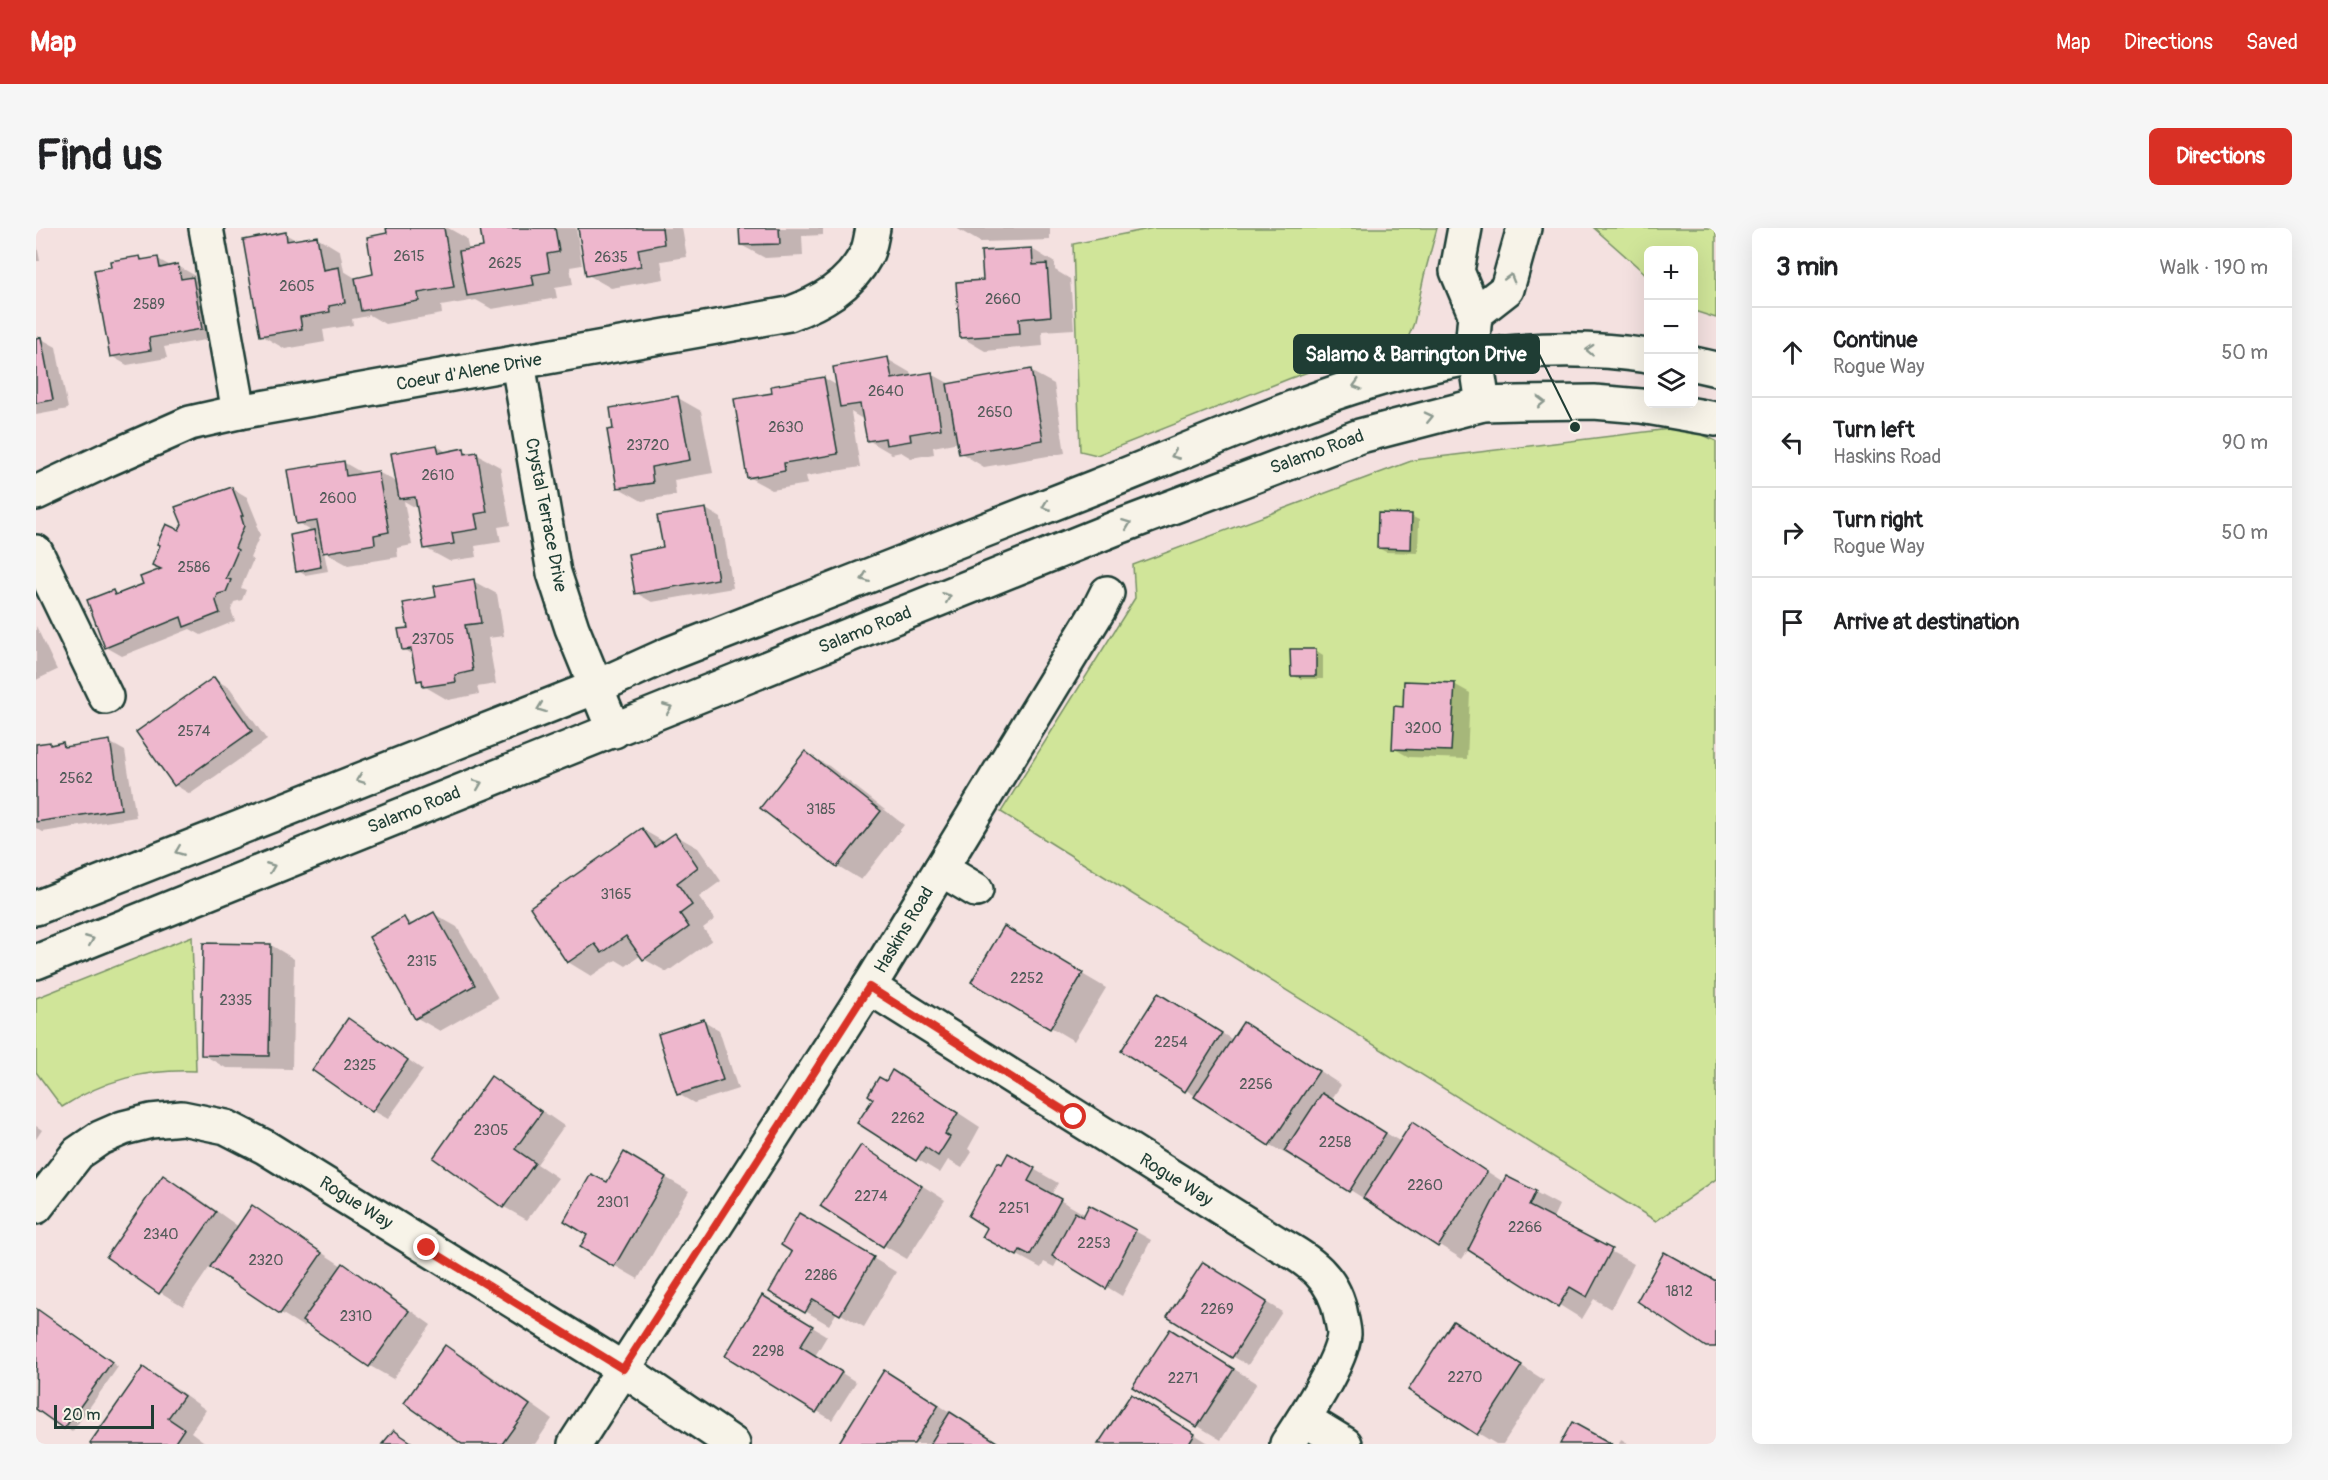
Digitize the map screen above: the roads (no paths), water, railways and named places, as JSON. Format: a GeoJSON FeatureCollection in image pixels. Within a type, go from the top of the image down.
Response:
{"type":"FeatureCollection","features":[{"type":"Feature","properties":{"kind":"street"},"geometry":{"type":"LineString","coordinates":[[206,228],[239,412]]}},
{"type":"Feature","properties":{"kind":"street","name":"Coeur d'Alene Drive"},"geometry":{"type":"LineString","coordinates":[[36,494],[105,460],[190,423],[239,412],[789,314],[816,304],[841,287],[867,254],[873,228]]}},
{"type":"Feature","properties":{"kind":"street"},"geometry":{"type":"LineString","coordinates":[[1465,228],[1457,271],[1475,314],[1473,338],[1483,404]]}},
{"type":"Feature","properties":{"kind":"street"},"geometry":{"type":"LineString","coordinates":[[1475,314],[1507,289],[1524,228]]}},
{"type":"Feature","properties":{"kind":"street"},"geometry":{"type":"LineString","coordinates":[[36,908],[596,687],[669,654],[1321,397],[1383,377],[1475,356],[1552,349],[1644,355]]}},
{"type":"Feature","properties":{"kind":"street","name":"Crystal Terrace Drive"},"geometry":{"type":"LineString","coordinates":[[518,363],[554,573],[572,628],[614,730]]}},
{"type":"Feature","properties":{"kind":"street"},"geometry":{"type":"LineString","coordinates":[[1698,365],[1716,369]]}},
{"type":"Feature","properties":{"kind":"street","name":"Salamo Road"},"geometry":{"type":"LineString","coordinates":[[36,962],[1116,528],[1327,447],[1394,426],[1483,404],[1594,402],[1641,406],[1716,419]]}},
{"type":"Feature","properties":{"kind":"street"},"geometry":{"type":"LineString","coordinates":[[36,552],[106,697]]}},
{"type":"Feature","properties":{"kind":"street","name":"Haskins Road"},"geometry":{"type":"LineString","coordinates":[[576,1444],[869,987],[1107,593]]}},
{"type":"Feature","properties":{"kind":"street"},"geometry":{"type":"LineString","coordinates":[[941,869],[976,890]]}},
{"type":"Feature","properties":{"kind":"street","name":"Rogue Way"},"geometry":{"type":"LineString","coordinates":[[869,987],[1277,1244],[1304,1257],[1324,1275],[1340,1307],[1344,1334],[1335,1362],[1295,1431]]}},
{"type":"Feature","properties":{"kind":"street","name":"Rogue Way"},"geometry":{"type":"LineString","coordinates":[[36,1208],[78,1153],[100,1138],[151,1121],[182,1118],[226,1127],[265,1147],[623,1369],[733,1444]]}},
{"type":"Feature","properties":{"kind":"street"},"geometry":{"type":"LineString","coordinates":[[1295,1431],[1345,1444]]}},
{"type":"Feature","properties":{"kind":"place","name":"Salamo & Barrington Drive"},"geometry":{"type":"Point","coordinates":[1575,427]}}]}
